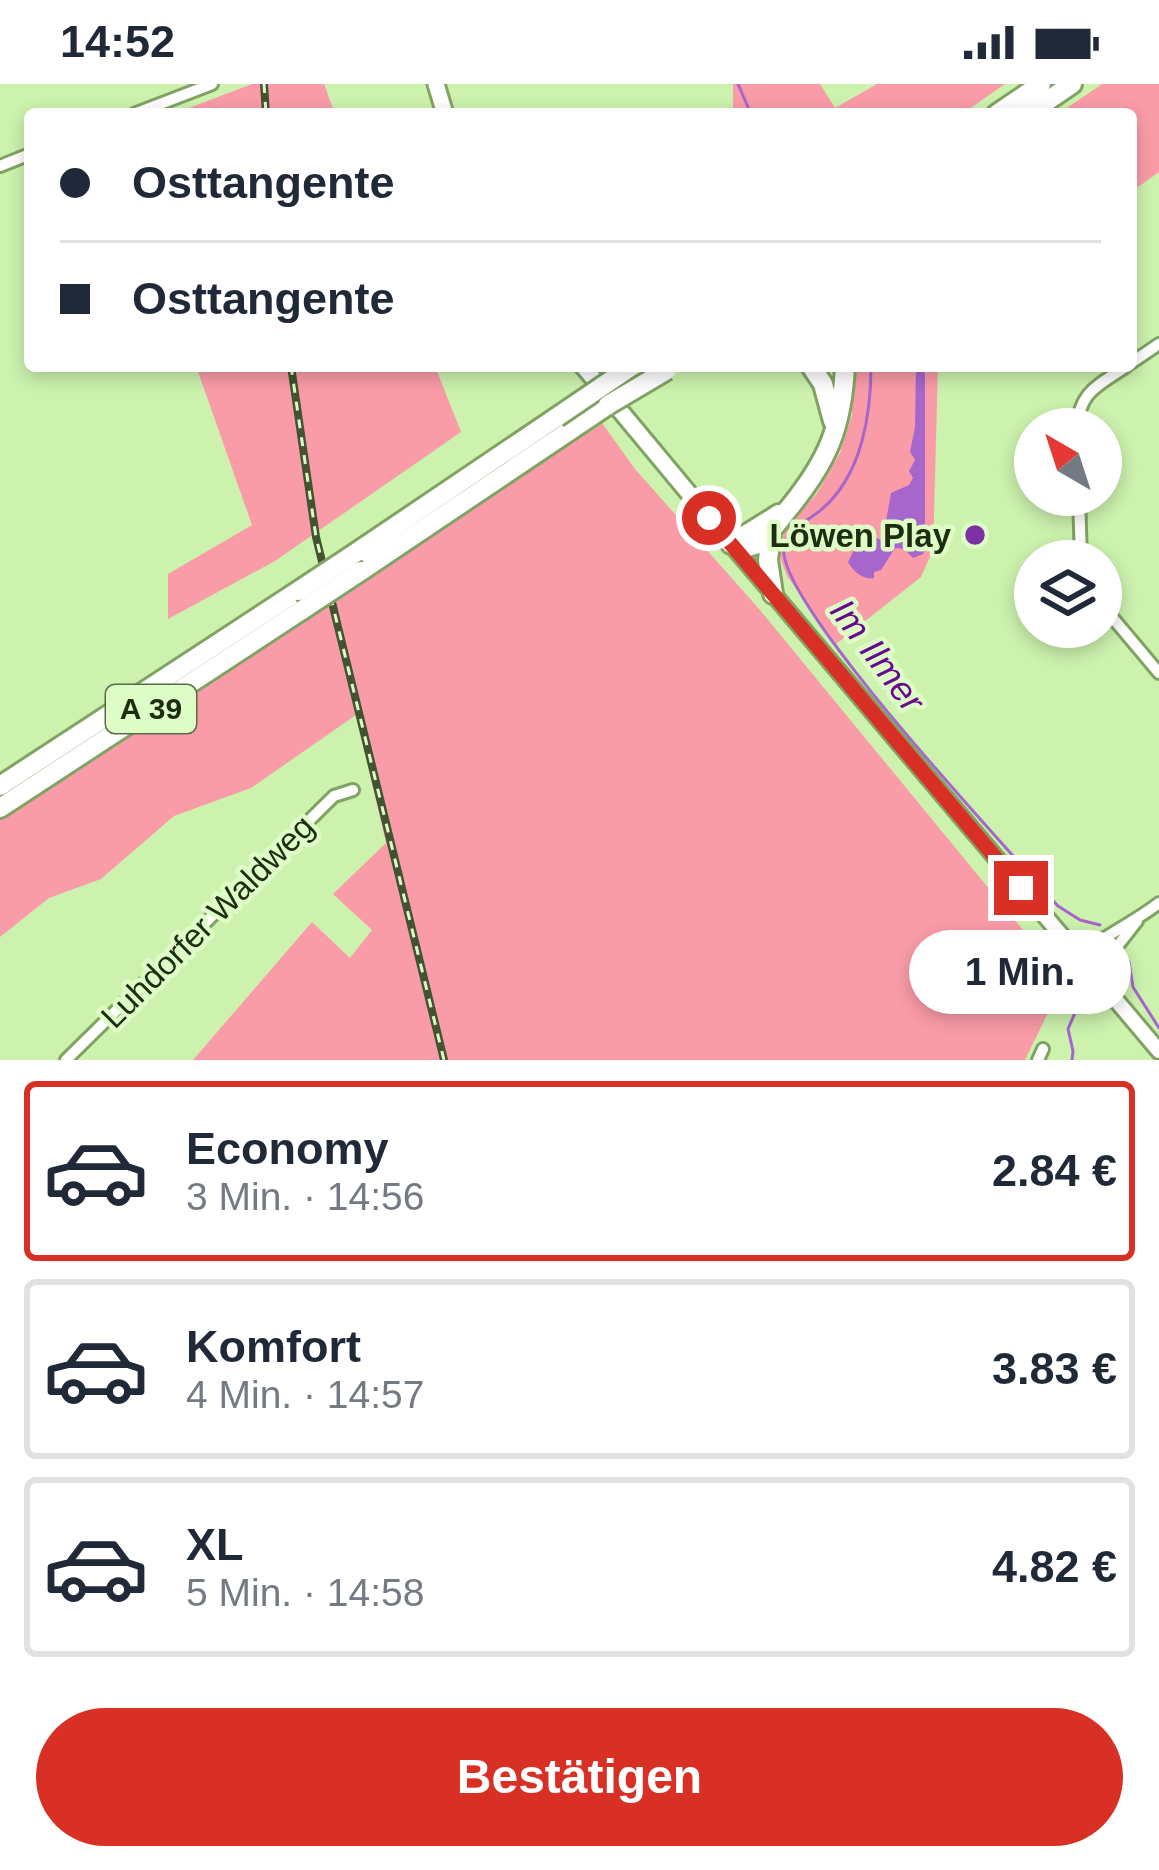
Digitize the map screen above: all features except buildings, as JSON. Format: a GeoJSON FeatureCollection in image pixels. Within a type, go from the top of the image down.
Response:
{"type":"FeatureCollection","features":[{"type":"Feature","properties":{"kind":"highway"},"geometry":{"type":"LineString","coordinates":[[1005,108],[1041,84]]}},
{"type":"Feature","properties":{"kind":"highway"},"geometry":{"type":"LineString","coordinates":[[1037,108],[1072,84]]}},
{"type":"Feature","properties":{"kind":"highway","name":"A 39"},"geometry":{"type":"LineString","coordinates":[[0,808],[563,424],[625,372]]}},
{"type":"Feature","properties":{"kind":"highway","name":"A 39"},"geometry":{"type":"LineString","coordinates":[[563,424],[608,405],[660,372]]}},
{"type":"Feature","properties":{"kind":"highway"},"geometry":{"type":"LineString","coordinates":[[815,372],[827,393],[833,432]]}},
{"type":"Feature","properties":{"kind":"highway"},"geometry":{"type":"LineString","coordinates":[[731,544],[754,546],[816,475],[842,402],[844,372]]}},
{"type":"Feature","properties":{"kind":"highway"},"geometry":{"type":"LineString","coordinates":[[731,544],[788,508]]}},
{"type":"Feature","properties":{"kind":"highway"},"geometry":{"type":"LineString","coordinates":[[771,532],[767,552],[773,594]]}},
{"type":"Feature","properties":{"kind":"highway","name":"A 39"},"geometry":{"type":"LineString","coordinates":[[0,786],[300,600]]}},
{"type":"Feature","properties":{"kind":"main road"},"geometry":{"type":"LineString","coordinates":[[588,372],[731,544]]}},
{"type":"Feature","properties":{"kind":"street"},"geometry":{"type":"LineString","coordinates":[[150,108],[212,84]]}},
{"type":"Feature","properties":{"kind":"street"},"geometry":{"type":"LineString","coordinates":[[1080,408],[1085,398],[1120,372]]}},
{"type":"Feature","properties":{"kind":"street"},"geometry":{"type":"LineString","coordinates":[[731,544],[1159,1051]]}},
{"type":"Feature","properties":{"kind":"street"},"geometry":{"type":"LineString","coordinates":[[1122,629],[1159,674]]}},
{"type":"Feature","properties":{"kind":"street","name":"Luhdorfer Waldweg"},"geometry":{"type":"LineString","coordinates":[[66,1060],[334,796],[353,790]]}},
{"type":"Feature","properties":{"kind":"street"},"geometry":{"type":"LineString","coordinates":[[1078,956],[1159,903]]}},
{"type":"Feature","properties":{"kind":"street"},"geometry":{"type":"LineString","coordinates":[[1090,970],[1112,952],[1138,919]]}},
{"type":"Feature","properties":{"kind":"shaded area"},"geometry":{"type":"Polygon","coordinates":[[[252,84],[324,84],[333,108],[189,108],[252,84]]]}},
{"type":"Feature","properties":{"kind":"shaded area"},"geometry":{"type":"Polygon","coordinates":[[[733,84],[820,84],[835,108],[733,108],[733,84]]]}},
{"type":"Feature","properties":{"kind":"shaded area"},"geometry":{"type":"Polygon","coordinates":[[[877,84],[1005,84],[971,108],[835,108],[877,84]]]}},
{"type":"Feature","properties":{"kind":"shaded area"},"geometry":{"type":"Polygon","coordinates":[[[1102,84],[1159,84],[1159,172],[1137,188],[1137,108],[1067,108],[1102,84]]]}},
{"type":"Feature","properties":{"kind":"shaded area"},"geometry":{"type":"Polygon","coordinates":[[[198,372],[437,372],[461,432],[275,561],[168,619],[168,574],[252,525],[198,372]]]}},
{"type":"Feature","properties":{"kind":"shaded area"},"geometry":{"type":"Polygon","coordinates":[[[853,372],[938,372],[933,550],[921,577],[836,644],[787,576],[778,552],[785,531],[817,493],[840,453],[852,415],[853,372]]]}},
{"type":"Feature","properties":{"kind":"shaded area"},"geometry":{"type":"Polygon","coordinates":[[[916,372],[925,372],[923,554],[913,558],[895,548],[874,578],[866,578],[848,562],[868,533],[888,544],[892,539],[886,521],[891,493],[913,478],[909,471],[915,460],[910,452],[916,372]]]}},
{"type":"Feature","properties":{"kind":"shaded area"},"geometry":{"type":"Polygon","coordinates":[[[602,423],[635,469],[760,610],[1064,980],[1025,1060],[193,1060],[312,922],[350,958],[372,930],[333,894],[386,843],[356,715],[251,788],[174,816],[101,879],[49,898],[0,937],[0,820],[602,423]]]}},
{"type":"Feature","properties":{"kind":"waterway","name":"Im Ilmer"},"geometry":{"type":"LineString","coordinates":[[738,84],[748,108]]}},
{"type":"Feature","properties":{"kind":"waterway","name":"Im Ilmer"},"geometry":{"type":"LineString","coordinates":[[871,372],[866,423],[855,461],[836,495],[786,539],[790,575],[854,669],[948,783],[1058,906],[1080,920],[1100,925]]}},
{"type":"Feature","properties":{"kind":"waterway"},"geometry":{"type":"LineString","coordinates":[[1129,962],[1133,987],[1159,1028]]}},
{"type":"Feature","properties":{"kind":"waterway"},"geometry":{"type":"LineString","coordinates":[[1072,1060],[1068,1029],[1084,992]]}},
{"type":"Feature","properties":{"kind":"railway"},"geometry":{"type":"LineString","coordinates":[[264,84],[266,108]]}},
{"type":"Feature","properties":{"kind":"railway"},"geometry":{"type":"LineString","coordinates":[[292,372],[316,537],[444,1060]]}},
{"type":"Feature","properties":{"kind":"place","name":"Löwen Play"},"geometry":{"type":"Point","coordinates":[975,535]}},
{"type":"Feature","properties":{"kind":"route"},"geometry":{"type":"LineString","coordinates":[[709,518],[1021,888]]}}]}
